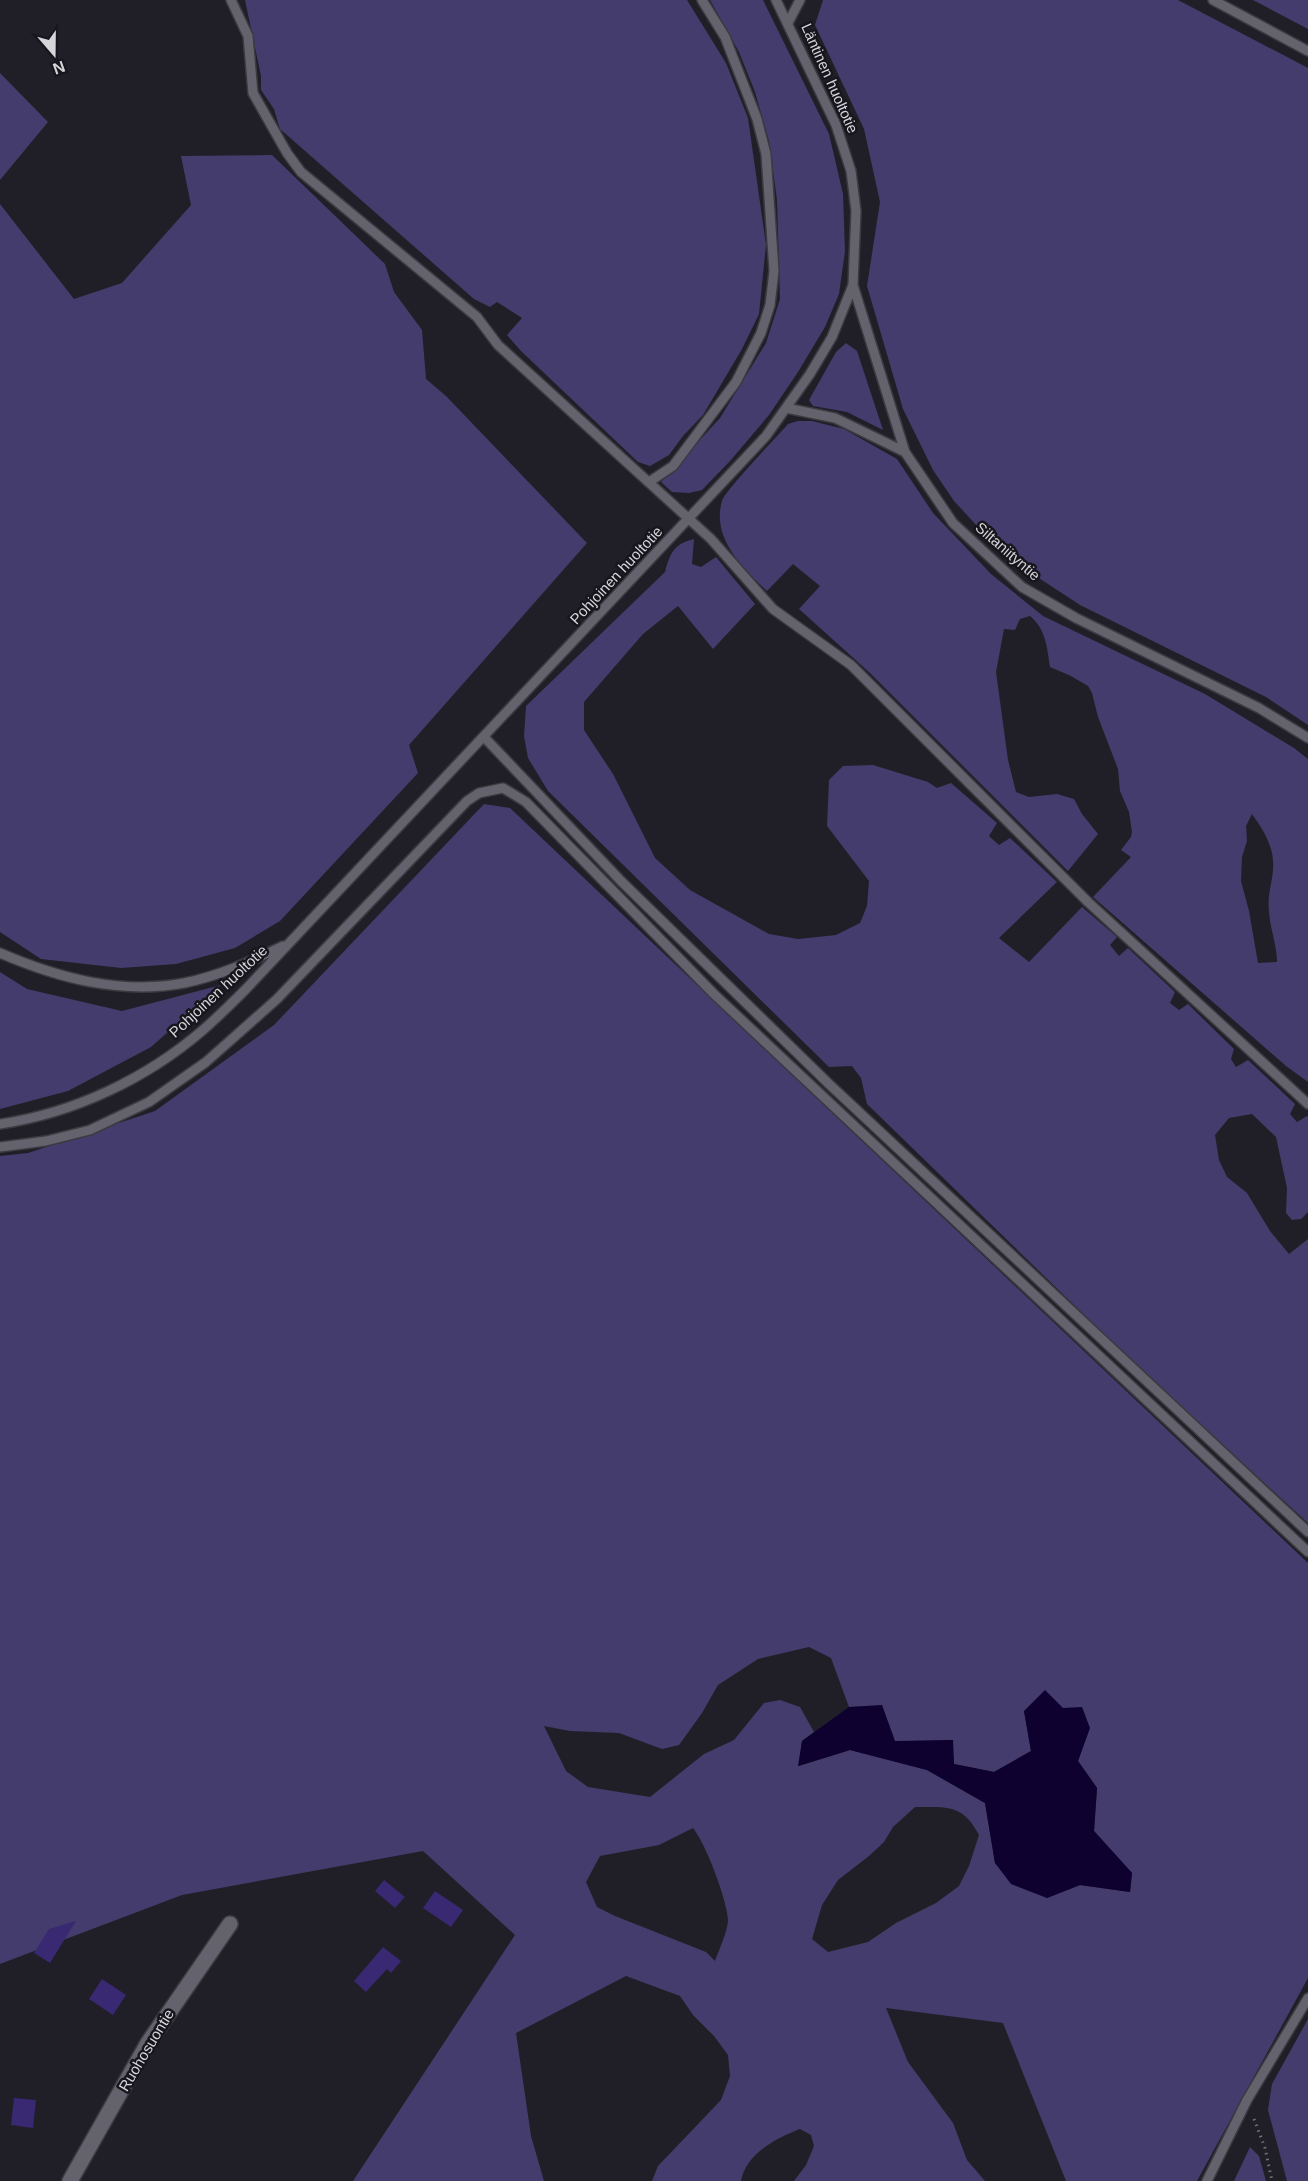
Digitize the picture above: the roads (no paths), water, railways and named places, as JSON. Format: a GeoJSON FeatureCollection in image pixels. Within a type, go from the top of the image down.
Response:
{"type":"FeatureCollection","features":[{"type":"Feature","properties":{"kind":"street","name":"Ruohosuontie"},"geometry":{"type":"LineString","coordinates":[[70,2181],[148,2043],[230,1924]]}},
{"type":"Feature","properties":{"kind":"lane"},"geometry":{"type":"LineString","coordinates":[[231,0],[248,36],[253,93],[286,153],[301,172],[477,317],[498,345],[711,539],[773,609],[851,665],[1088,902],[1308,1104]]}},
{"type":"Feature","properties":{"kind":"lane"},"geometry":{"type":"LineString","coordinates":[[649,482],[673,466],[736,382],[761,333],[770,305],[774,271],[766,154],[757,119],[725,37],[702,0]]}},
{"type":"Feature","properties":{"kind":"lane","name":"Läntinen huoltotie"},"geometry":{"type":"LineString","coordinates":[[776,0],[836,125],[850,171]]}},
{"type":"Feature","properties":{"kind":"lane"},"geometry":{"type":"LineString","coordinates":[[788,23],[800,0]]}},
{"type":"Feature","properties":{"kind":"lane"},"geometry":{"type":"LineString","coordinates":[[1213,0],[1308,51]]}},
{"type":"Feature","properties":{"kind":"lane","name":"Pohjoinen huoltotie"},"geometry":{"type":"LineString","coordinates":[[0,1124],[52,1112],[93,1098],[153,1067],[204,1030],[246,989],[766,436],[810,374],[832,337],[853,285],[856,211],[850,171]]}},
{"type":"Feature","properties":{"kind":"lane","name":"Siltaniityntie"},"geometry":{"type":"LineString","coordinates":[[853,285],[905,453],[953,523],[1022,586],[1076,618],[1259,708],[1308,738]]}},
{"type":"Feature","properties":{"kind":"lane"},"geometry":{"type":"LineString","coordinates":[[786,408],[835,418],[905,453]]}},
{"type":"Feature","properties":{"kind":"lane"},"geometry":{"type":"LineString","coordinates":[[484,737],[621,881],[829,1084],[1308,1532]]}},
{"type":"Feature","properties":{"kind":"lane"},"geometry":{"type":"LineString","coordinates":[[0,1147],[46,1141],[90,1130],[149,1102],[206,1062],[277,999],[467,801],[479,793],[503,788],[526,802],[714,994],[1308,1552]]}},
{"type":"Feature","properties":{"kind":"lane","name":"Pohjoinen huoltotie"},"geometry":{"type":"LineString","coordinates":[[0,953],[34,968],[80,981],[129,987],[184,983],[239,967],[288,944]]}},
{"type":"Feature","properties":{"kind":"lane"},"geometry":{"type":"LineString","coordinates":[[1207,2181],[1247,2100],[1308,1998]]}}]}
